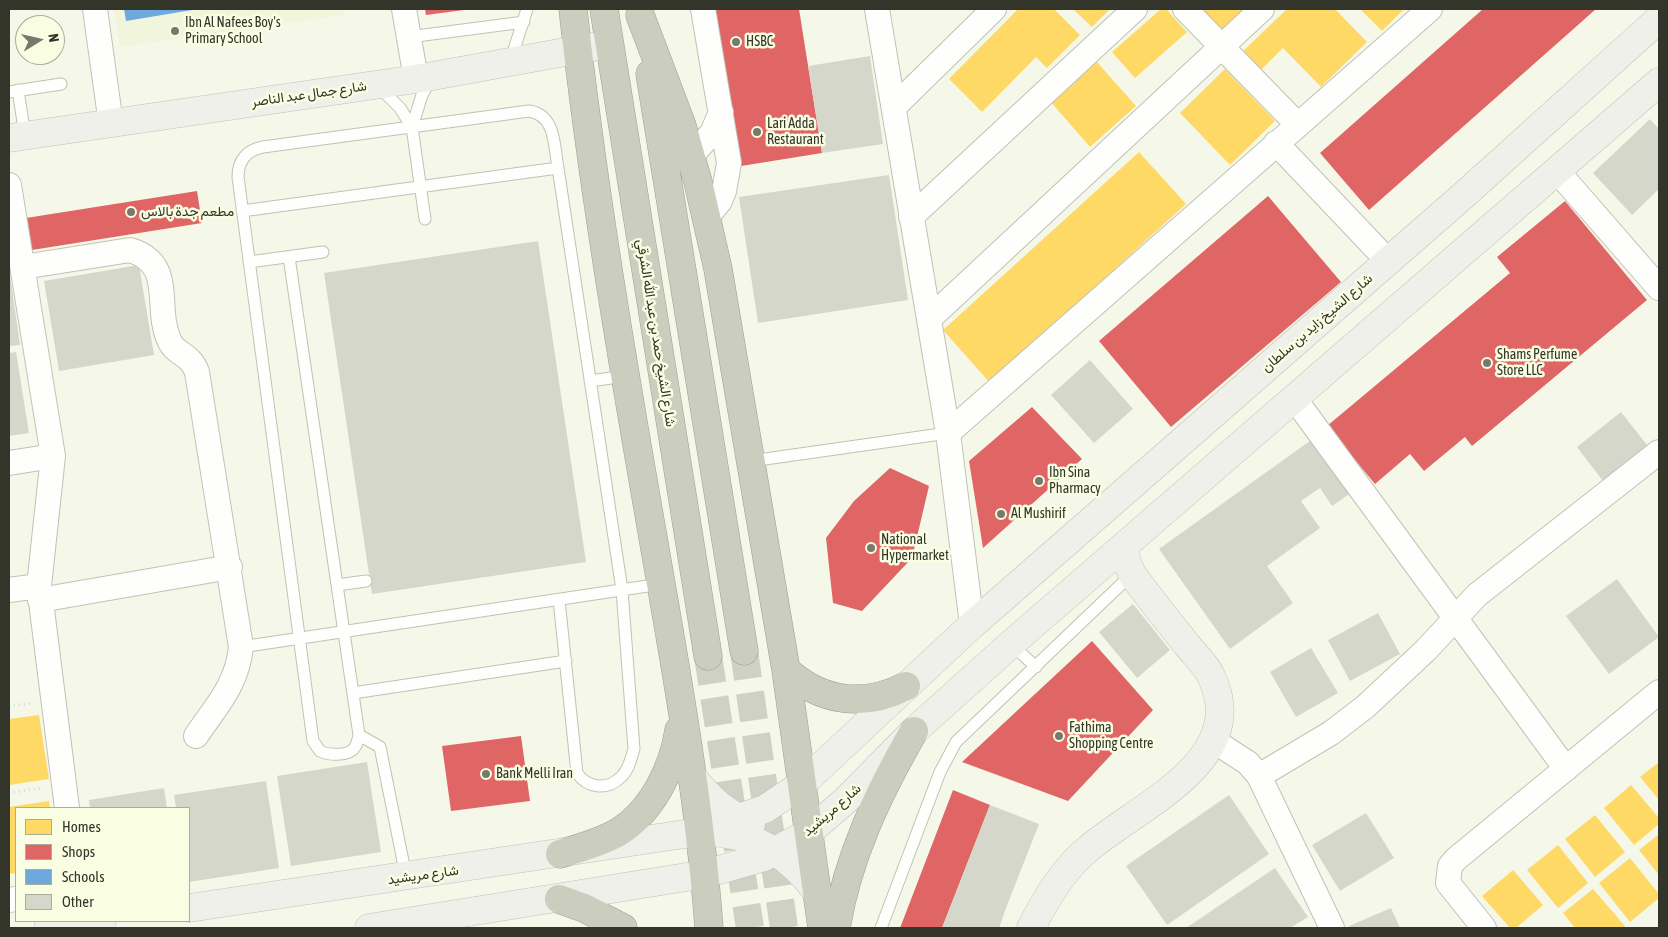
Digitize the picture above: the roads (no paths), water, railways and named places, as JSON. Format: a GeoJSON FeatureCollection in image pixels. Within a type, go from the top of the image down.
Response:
{"type":"FeatureCollection","features":[{"type":"Feature","properties":{"kind":"highway"},"geometry":{"type":"LineString","coordinates":[[574,9],[609,278],[681,704],[705,874],[709,928]]}},
{"type":"Feature","properties":{"kind":"highway","name":"شارع الشيخ حمد بن عبد الله الشرقي"},"geometry":{"type":"LineString","coordinates":[[604,9],[708,656]]}},
{"type":"Feature","properties":{"kind":"highway"},"geometry":{"type":"LineString","coordinates":[[640,12],[691,156],[707,217],[723,296],[786,670],[822,928]]}},
{"type":"Feature","properties":{"kind":"highway"},"geometry":{"type":"LineString","coordinates":[[640,12],[744,651]]}},
{"type":"Feature","properties":{"kind":"highway"},"geometry":{"type":"LineString","coordinates":[[786,670],[812,689],[843,699],[876,698],[906,686]]}},
{"type":"Feature","properties":{"kind":"highway"},"geometry":{"type":"LineString","coordinates":[[560,854],[600,841],[619,832],[648,804],[666,776],[673,759],[681,722],[681,704]]}},
{"type":"Feature","properties":{"kind":"highway"},"geometry":{"type":"LineString","coordinates":[[836,928],[843,894],[863,830],[880,792],[914,731]]}},
{"type":"Feature","properties":{"kind":"highway"},"geometry":{"type":"LineString","coordinates":[[559,899],[584,908],[623,928]]}},
{"type":"Feature","properties":{"kind":"main road","name":"شارع الشيخ زايد بن سلطان"},"geometry":{"type":"LineString","coordinates":[[972,625],[1388,261],[1659,19]]}},
{"type":"Feature","properties":{"kind":"main road","name":"شارع جمال عبد الناصر"},"geometry":{"type":"LineString","coordinates":[[17,137],[376,85],[609,44]]}},
{"type":"Feature","properties":{"kind":"main road"},"geometry":{"type":"LineString","coordinates":[[1031,928],[1066,870],[1088,848],[1138,814],[1190,772],[1214,741],[1220,714],[1219,696],[1211,674],[1132,574],[1126,560],[1125,545],[1558,172],[1659,82]]}},
{"type":"Feature","properties":{"kind":"main road","name":"شارع مريشيد"},"geometry":{"type":"LineString","coordinates":[[369,928],[446,922],[559,899],[705,874],[764,857],[808,833],[847,799],[914,731],[1125,545]]}},
{"type":"Feature","properties":{"kind":"main road","name":"شارع مريشيد"},"geometry":{"type":"LineString","coordinates":[[190,908],[406,878],[698,832],[738,819],[765,809],[802,784],[972,625]]}},
{"type":"Feature","properties":{"kind":"main road"},"geometry":{"type":"LineString","coordinates":[[691,775],[712,800],[738,819],[779,832],[808,833]]}},
{"type":"Feature","properties":{"kind":"main road"},"geometry":{"type":"LineString","coordinates":[[698,832],[738,835],[775,851],[805,876],[817,892]]}},
{"type":"Feature","properties":{"kind":"main road"},"geometry":{"type":"LineString","coordinates":[[48,928],[89,922]]}},
{"type":"Feature","properties":{"kind":"street"},"geometry":{"type":"LineString","coordinates":[[95,9],[112,124]]}},
{"type":"Feature","properties":{"kind":"street"},"geometry":{"type":"LineString","coordinates":[[404,9],[408,37],[425,77]]}},
{"type":"Feature","properties":{"kind":"street"},"geometry":{"type":"LineString","coordinates":[[703,9],[727,147],[728,177],[720,201],[707,217]]}},
{"type":"Feature","properties":{"kind":"street"},"geometry":{"type":"LineString","coordinates":[[877,9],[948,433],[972,625]]}},
{"type":"Feature","properties":{"kind":"street"},"geometry":{"type":"LineString","coordinates":[[894,107],[994,9]]}},
{"type":"Feature","properties":{"kind":"street"},"geometry":{"type":"LineString","coordinates":[[912,217],[1135,9]]}},
{"type":"Feature","properties":{"kind":"street"},"geometry":{"type":"LineString","coordinates":[[1185,9],[1297,124]]}},
{"type":"Feature","properties":{"kind":"street"},"geometry":{"type":"LineString","coordinates":[[929,319],[1262,9]]}},
{"type":"Feature","properties":{"kind":"street"},"geometry":{"type":"LineString","coordinates":[[948,433],[1430,9]]}},
{"type":"Feature","properties":{"kind":"street"},"geometry":{"type":"LineString","coordinates":[[691,156],[712,133],[721,112]]}},
{"type":"Feature","properties":{"kind":"street"},"geometry":{"type":"LineString","coordinates":[[1276,144],[1388,261]]}},
{"type":"Feature","properties":{"kind":"street"},"geometry":{"type":"LineString","coordinates":[[1558,172],[1659,288]]}},
{"type":"Feature","properties":{"kind":"street"},"geometry":{"type":"LineString","coordinates":[[9,185],[53,456],[39,593],[66,797]]}},
{"type":"Feature","properties":{"kind":"street"},"geometry":{"type":"LineString","coordinates":[[23,267],[130,250],[144,254],[154,264],[159,277],[168,339],[176,350],[189,358],[197,372],[230,567],[241,646],[239,666],[232,684],[196,736]]}},
{"type":"Feature","properties":{"kind":"street"},"geometry":{"type":"LineString","coordinates":[[1294,398],[1454,619],[1566,769]]}},
{"type":"Feature","properties":{"kind":"street"},"geometry":{"type":"LineString","coordinates":[[1260,776],[1332,733],[1365,708],[1396,680],[1478,595],[1659,452]]}},
{"type":"Feature","properties":{"kind":"street"},"geometry":{"type":"LineString","coordinates":[[9,462],[53,456]]}},
{"type":"Feature","properties":{"kind":"street"},"geometry":{"type":"LineString","coordinates":[[9,590],[39,593],[230,567]]}},
{"type":"Feature","properties":{"kind":"street"},"geometry":{"type":"LineString","coordinates":[[1484,928],[1452,891],[1448,883],[1450,866],[1659,692]]}},
{"type":"Feature","properties":{"kind":"street"},"geometry":{"type":"LineString","coordinates":[[1214,741],[1248,763],[1260,776],[1328,927]]}},
{"type":"Feature","properties":{"kind":"lane"},"geometry":{"type":"LineString","coordinates":[[510,62],[527,9]]}},
{"type":"Feature","properties":{"kind":"lane"},"geometry":{"type":"LineString","coordinates":[[408,37],[524,22]]}},
{"type":"Feature","properties":{"kind":"lane"},"geometry":{"type":"LineString","coordinates":[[425,77],[422,95],[412,127],[425,219]]}},
{"type":"Feature","properties":{"kind":"lane"},"geometry":{"type":"LineString","coordinates":[[17,137],[13,91],[61,84]]}},
{"type":"Feature","properties":{"kind":"lane"},"geometry":{"type":"LineString","coordinates":[[376,85],[393,99],[412,127]]}},
{"type":"Feature","properties":{"kind":"lane"},"geometry":{"type":"LineString","coordinates":[[289,256],[359,735],[355,748],[346,753],[326,754],[315,746],[242,212],[238,170],[243,158],[256,148],[536,112],[548,120],[558,168],[622,590],[634,749],[630,764],[622,777],[613,783],[598,786],[590,785],[582,780],[577,773],[559,600]]}},
{"type":"Feature","properties":{"kind":"lane"},"geometry":{"type":"LineString","coordinates":[[242,212],[558,168]]}},
{"type":"Feature","properties":{"kind":"lane"},"geometry":{"type":"LineString","coordinates":[[249,262],[323,252]]}},
{"type":"Feature","properties":{"kind":"lane"},"geometry":{"type":"LineString","coordinates":[[590,381],[625,376]]}},
{"type":"Feature","properties":{"kind":"lane"},"geometry":{"type":"LineString","coordinates":[[751,461],[948,433]]}},
{"type":"Feature","properties":{"kind":"lane"},"geometry":{"type":"LineString","coordinates":[[882,928],[940,772],[956,742],[1132,574]]}},
{"type":"Feature","properties":{"kind":"lane"},"geometry":{"type":"LineString","coordinates":[[337,585],[366,581]]}},
{"type":"Feature","properties":{"kind":"lane"},"geometry":{"type":"LineString","coordinates":[[241,646],[661,584]]}},
{"type":"Feature","properties":{"kind":"lane"},"geometry":{"type":"LineString","coordinates":[[1011,644],[1036,667]]}},
{"type":"Feature","properties":{"kind":"lane"},"geometry":{"type":"LineString","coordinates":[[353,693],[566,661]]}},
{"type":"Feature","properties":{"kind":"lane"},"geometry":{"type":"LineString","coordinates":[[359,735],[380,747],[406,878]]}},
{"type":"Feature","properties":{"kind":"tunnel"},"geometry":{"type":"LineString","coordinates":[[744,651],[784,928]]}},
{"type":"Feature","properties":{"kind":"tunnel"},"geometry":{"type":"LineString","coordinates":[[708,656],[750,928]]}},
{"type":"Feature","properties":{"kind":"place","name":"Ibn Al Nafees Boy's Primary School"},"geometry":{"type":"Point","coordinates":[175,31]}},
{"type":"Feature","properties":{"kind":"place","name":"HSBC"},"geometry":{"type":"Point","coordinates":[736,42]}},
{"type":"Feature","properties":{"kind":"place","name":"Lari Adda Restaurant"},"geometry":{"type":"Point","coordinates":[757,132]}},
{"type":"Feature","properties":{"kind":"place","name":"مطعم جدة بالاس"},"geometry":{"type":"Point","coordinates":[131,212]}},
{"type":"Feature","properties":{"kind":"place","name":"Shams Perfume Store LLC"},"geometry":{"type":"Point","coordinates":[1487,363]}},
{"type":"Feature","properties":{"kind":"place","name":"Ibn Sina Pharmacy"},"geometry":{"type":"Point","coordinates":[1039,481]}},
{"type":"Feature","properties":{"kind":"place","name":"Al Mushirif"},"geometry":{"type":"Point","coordinates":[1001,514]}},
{"type":"Feature","properties":{"kind":"place","name":"National Hypermarket"},"geometry":{"type":"Point","coordinates":[871,548]}},
{"type":"Feature","properties":{"kind":"place","name":"Fathima Shopping Centre"},"geometry":{"type":"Point","coordinates":[1059,736]}},
{"type":"Feature","properties":{"kind":"place","name":"Bank Melli Iran"},"geometry":{"type":"Point","coordinates":[486,774]}}]}
